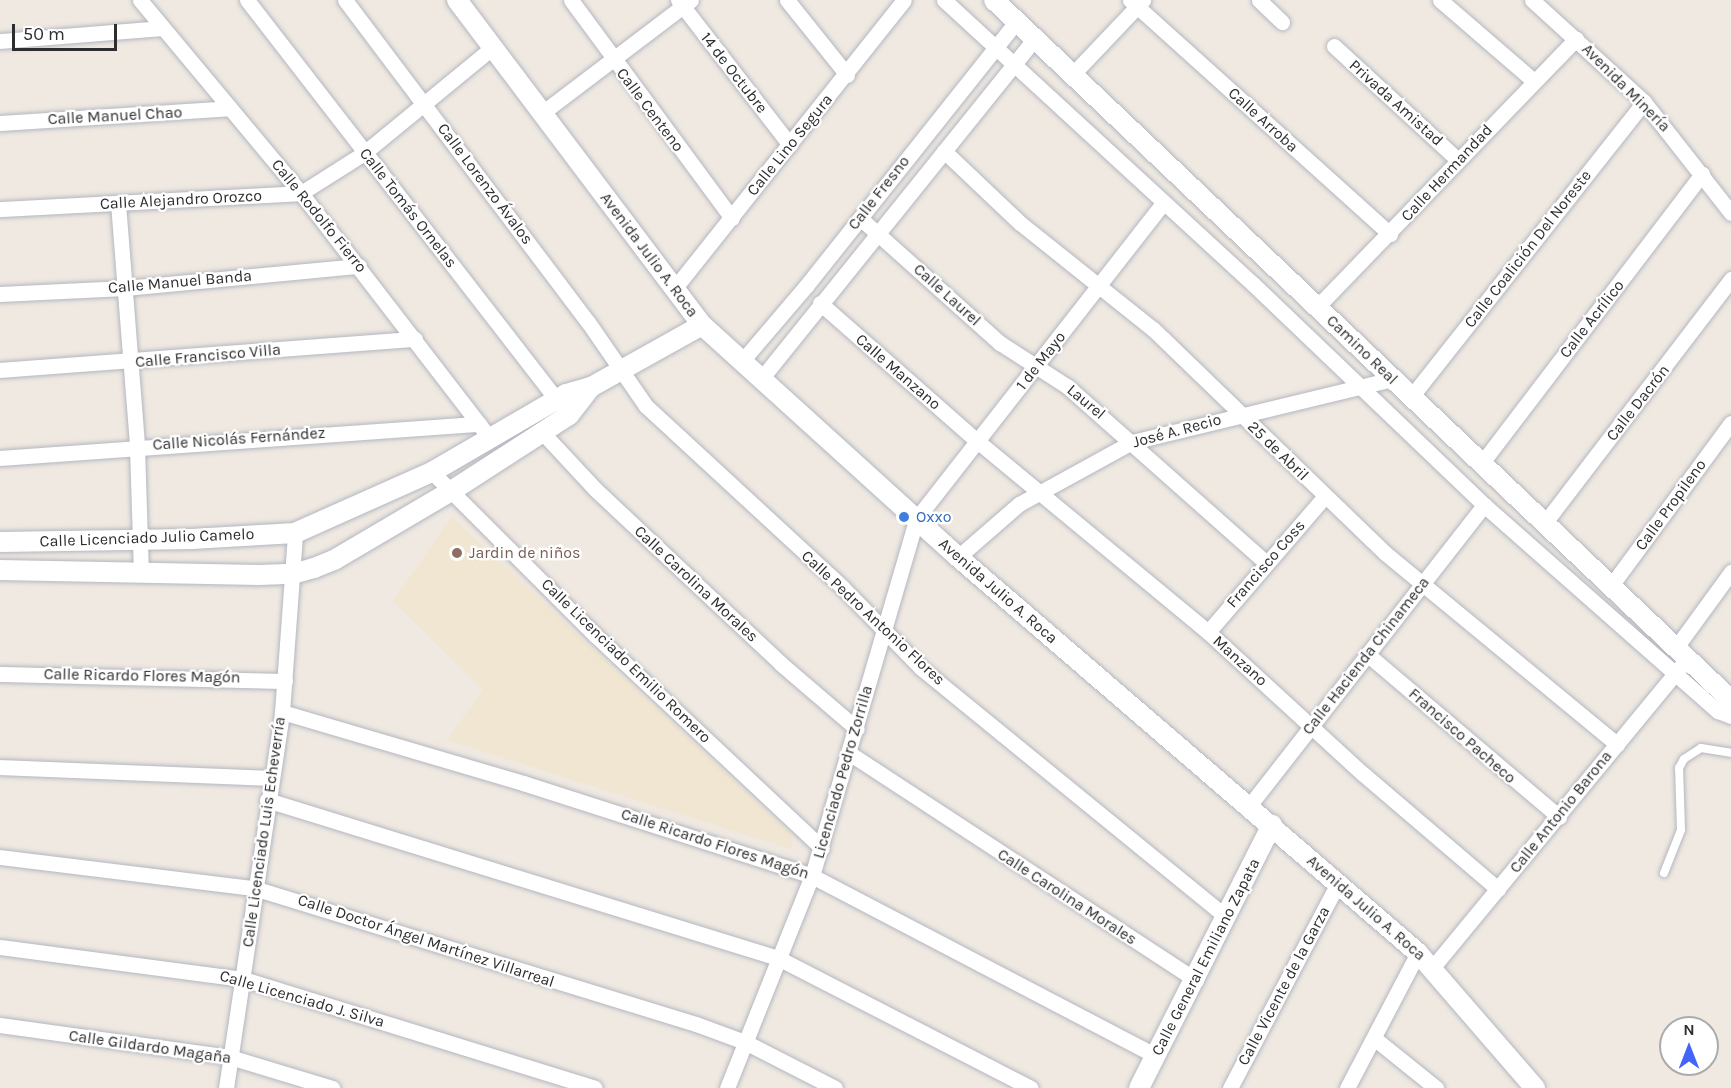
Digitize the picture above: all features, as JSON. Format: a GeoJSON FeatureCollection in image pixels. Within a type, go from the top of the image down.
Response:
{"type":"FeatureCollection","features":[{"type":"Feature","properties":{"kind":"street","name":"Calle Rodolfo Fierro"},"geometry":{"type":"LineString","coordinates":[[140,0],[161,28],[301,193],[484,431]]}},
{"type":"Feature","properties":{"kind":"street","name":"Calle Tomás Ornelas"},"geometry":{"type":"LineString","coordinates":[[247,0],[555,400],[569,415]]}},
{"type":"Feature","properties":{"kind":"street","name":"Calle Lorenzo Ávalos"},"geometry":{"type":"LineString","coordinates":[[345,0],[425,103],[621,371]]}},
{"type":"Feature","properties":{"kind":"street","name":"Avenida Julio A. Roca"},"geometry":{"type":"LineString","coordinates":[[457,0],[702,325],[958,557],[1418,953],[1433,967],[1535,1088]]}},
{"type":"Feature","properties":{"kind":"street","name":"Calle Centeno"},"geometry":{"type":"LineString","coordinates":[[571,0],[613,60],[732,218]]}},
{"type":"Feature","properties":{"kind":"street"},"geometry":{"type":"LineString","coordinates":[[787,0],[847,75]]}},
{"type":"Feature","properties":{"kind":"street","name":"Calle Lino Segura"},"geometry":{"type":"LineString","coordinates":[[674,289],[847,75],[904,0]]}},
{"type":"Feature","properties":{"kind":"street","name":"Camino Real"},"geometry":{"type":"LineString","coordinates":[[944,0],[1484,505],[1731,700]]}},
{"type":"Feature","properties":{"kind":"street","name":"Camino Real"},"geometry":{"type":"LineString","coordinates":[[994,0],[1071,76],[1411,396],[1610,587],[1681,659]]}},
{"type":"Feature","properties":{"kind":"street"},"geometry":{"type":"LineString","coordinates":[[1259,0],[1282,22]]}},
{"type":"Feature","properties":{"kind":"street"},"geometry":{"type":"LineString","coordinates":[[1440,0],[1534,81]]}},
{"type":"Feature","properties":{"kind":"street","name":"Avenida Minería"},"geometry":{"type":"LineString","coordinates":[[1532,0],[1644,102],[1731,213]]}},
{"type":"Feature","properties":{"kind":"street"},"geometry":{"type":"LineString","coordinates":[[542,113],[613,60],[684,2]]}},
{"type":"Feature","properties":{"kind":"street","name":"14 de Octubre"},"geometry":{"type":"LineString","coordinates":[[684,2],[790,146]]}},
{"type":"Feature","properties":{"kind":"street"},"geometry":{"type":"LineString","coordinates":[[1071,76],[1137,2]]}},
{"type":"Feature","properties":{"kind":"street","name":"Calle Arroba"},"geometry":{"type":"LineString","coordinates":[[1137,2],[1390,234]]}},
{"type":"Feature","properties":{"kind":"street","name":"Calle Fresno"},"geometry":{"type":"LineString","coordinates":[[742,361],[860,218],[1016,22]]}},
{"type":"Feature","properties":{"kind":"street"},"geometry":{"type":"LineString","coordinates":[[0,40],[161,28]]}},
{"type":"Feature","properties":{"kind":"street","name":"Calle Hermandad"},"geometry":{"type":"LineString","coordinates":[[1317,307],[1576,39]]}},
{"type":"Feature","properties":{"kind":"street","name":"Calle Fresno"},"geometry":{"type":"LineString","coordinates":[[761,379],[1034,40]]}},
{"type":"Feature","properties":{"kind":"street","name":"Privada Amistad"},"geometry":{"type":"LineString","coordinates":[[1334,46],[1458,160]]}},
{"type":"Feature","properties":{"kind":"street","name":"Calle Alejandro Orozco"},"geometry":{"type":"LineString","coordinates":[[0,209],[301,193],[364,153],[493,47]]}},
{"type":"Feature","properties":{"kind":"street","name":"Calle Coalición Del Noreste"},"geometry":{"type":"LineString","coordinates":[[1411,396],[1644,102]]}},
{"type":"Feature","properties":{"kind":"street","name":"Calle Manuel Chao"},"geometry":{"type":"LineString","coordinates":[[0,123],[230,108]]}},
{"type":"Feature","properties":{"kind":"street","name":"25 de Abril"},"geometry":{"type":"LineString","coordinates":[[944,151],[1028,230],[1153,329],[1325,496],[1422,584],[1617,744]]}},
{"type":"Feature","properties":{"kind":"street","name":"Calle Acrílico"},"geometry":{"type":"LineString","coordinates":[[1481,464],[1702,174]]}},
{"type":"Feature","properties":{"kind":"street"},"geometry":{"type":"LineString","coordinates":[[118,202],[137,447],[141,572]]}},
{"type":"Feature","properties":{"kind":"street","name":"1 de Mayo"},"geometry":{"type":"LineString","coordinates":[[917,518],[976,440],[1038,366],[1163,203]]}},
{"type":"Feature","properties":{"kind":"street","name":"Calle Laurel"},"geometry":{"type":"LineString","coordinates":[[860,218],[1000,343],[1038,366]]}},
{"type":"Feature","properties":{"kind":"street","name":"Calle Manuel Banda"},"geometry":{"type":"LineString","coordinates":[[0,294],[125,288],[359,266]]}},
{"type":"Feature","properties":{"kind":"street","name":"Calle Dacrón"},"geometry":{"type":"LineString","coordinates":[[1543,525],[1731,279]]}},
{"type":"Feature","properties":{"kind":"street","name":"Calle Manzano"},"geometry":{"type":"LineString","coordinates":[[820,303],[976,440]]}},
{"type":"Feature","properties":{"kind":"street"},"geometry":{"type":"LineString","coordinates":[[295,533],[432,472],[484,431],[591,387],[702,325]]}},
{"type":"Feature","properties":{"kind":"street","name":"Calle Francisco Villa"},"geometry":{"type":"LineString","coordinates":[[0,370],[129,363],[415,339]]}},
{"type":"Feature","properties":{"kind":"street","name":"Laurel"},"geometry":{"type":"LineString","coordinates":[[1038,366],[1132,442],[1266,563]]}},
{"type":"Feature","properties":{"kind":"street","name":"Calle Pedro Antonio Flores"},"geometry":{"type":"LineString","coordinates":[[621,371],[646,405],[842,587],[921,668],[1226,917]]}},
{"type":"Feature","properties":{"kind":"street","name":"José A. Recio"},"geometry":{"type":"LineString","coordinates":[[958,557],[1001,518],[1039,493],[1132,442],[1392,379]]}},
{"type":"Feature","properties":{"kind":"street"},"geometry":{"type":"LineString","coordinates":[[293,574],[334,560],[453,490],[569,415],[591,387]]}},
{"type":"Feature","properties":{"kind":"street","name":"Calle Propileno"},"geometry":{"type":"LineString","coordinates":[[1610,587],[1731,423]]}},
{"type":"Feature","properties":{"kind":"street","name":"Calle Nicolás Fernández"},"geometry":{"type":"LineString","coordinates":[[0,458],[137,447],[484,431]]}},
{"type":"Feature","properties":{"kind":"street","name":"Calle Carolina Morales"},"geometry":{"type":"LineString","coordinates":[[542,432],[595,489],[780,663],[857,729]]}},
{"type":"Feature","properties":{"kind":"street","name":"Manzano"},"geometry":{"type":"LineString","coordinates":[[976,440],[1208,632],[1311,726],[1498,889]]}},
{"type":"Feature","properties":{"kind":"street","name":"Calle Licenciado Emilio Romero"},"geometry":{"type":"LineString","coordinates":[[432,472],[453,490],[596,635],[822,848]]}},
{"type":"Feature","properties":{"kind":"street","name":"Francisco Coss"},"geometry":{"type":"LineString","coordinates":[[1208,632],[1325,496]]}},
{"type":"Feature","properties":{"kind":"street","name":"Calle Hacienda Chinameca"},"geometry":{"type":"LineString","coordinates":[[1249,806],[1484,505]]}},
{"type":"Feature","properties":{"kind":"street","name":"Licenciado Pedro Zorrilla"},"geometry":{"type":"LineString","coordinates":[[727,1088],[822,848],[917,518]]}},
{"type":"Feature","properties":{"kind":"street","name":"Calle Licenciado Julio Camelo"},"geometry":{"type":"LineString","coordinates":[[0,542],[295,533]]}},
{"type":"Feature","properties":{"kind":"street","name":"Calle Licenciado Luis Echeverría"},"geometry":{"type":"LineString","coordinates":[[226,1088],[267,800],[282,712],[295,533]]}},
{"type":"Feature","properties":{"kind":"street","name":"Calle Licenciado Julio Camelo"},"geometry":{"type":"LineString","coordinates":[[0,570],[293,574]]}},
{"type":"Feature","properties":{"kind":"street","name":"Calle Antonio Barona"},"geometry":{"type":"LineString","coordinates":[[1433,967],[1617,744],[1681,659],[1731,572]]}},
{"type":"Feature","properties":{"kind":"street","name":"Francisco Pacheco"},"geometry":{"type":"LineString","coordinates":[[1367,654],[1559,817]]}},
{"type":"Feature","properties":{"kind":"street"},"geometry":{"type":"LineString","coordinates":[[1681,659],[1718,711],[1731,716]]}},
{"type":"Feature","properties":{"kind":"street","name":"Calle Ricardo Flores Magón"},"geometry":{"type":"LineString","coordinates":[[0,674],[285,681]]}},
{"type":"Feature","properties":{"kind":"street","name":"Calle Ricardo Flores Magón"},"geometry":{"type":"LineString","coordinates":[[282,712],[535,786],[812,876],[1156,1056]]}},
{"type":"Feature","properties":{"kind":"street","name":"Calle Carolina Morales"},"geometry":{"type":"LineString","coordinates":[[849,753],[1196,980]]}},
{"type":"Feature","properties":{"kind":"street"},"geometry":{"type":"LineString","coordinates":[[0,767],[271,778]]}},
{"type":"Feature","properties":{"kind":"street"},"geometry":{"type":"LineString","coordinates":[[267,800],[778,958],[1031,1088]]}},
{"type":"Feature","properties":{"kind":"street","name":"Calle General Emiliano Zapata"},"geometry":{"type":"LineString","coordinates":[[1139,1088],[1196,980],[1272,825]]}},
{"type":"Feature","properties":{"kind":"street","name":"Calle Doctor Ángel Martínez Villarreal"},"geometry":{"type":"LineString","coordinates":[[0,857],[254,888],[745,1042],[835,1088]]}},
{"type":"Feature","properties":{"kind":"street","name":"Calle Vicente de la Garza"},"geometry":{"type":"LineString","coordinates":[[1230,1088],[1338,883]]}},
{"type":"Feature","properties":{"kind":"street","name":"Calle Licenciado J. Silva"},"geometry":{"type":"LineString","coordinates":[[0,947],[243,979],[595,1088]]}},
{"type":"Feature","properties":{"kind":"street"},"geometry":{"type":"LineString","coordinates":[[1347,1088],[1418,953]]}},
{"type":"Feature","properties":{"kind":"street","name":"Calle Gildardo Magaña"},"geometry":{"type":"LineString","coordinates":[[0,1025],[231,1057],[332,1088]]}},
{"type":"Feature","properties":{"kind":"street"},"geometry":{"type":"LineString","coordinates":[[1374,1038],[1436,1088]]}},
{"type":"Feature","properties":{"kind":"lane"},"geometry":{"type":"LineString","coordinates":[[1664,873],[1681,830],[1679,776],[1684,759],[1701,748],[1731,753]]}},
{"type":"Feature","properties":{"kind":"shaded area"},"geometry":{"type":"Polygon","coordinates":[[[452,517],[793,836],[791,849],[447,740],[483,690],[393,601],[452,517]]]}},
{"type":"Feature","properties":{"kind":"place","name":"Oxxo"},"geometry":{"type":"Point","coordinates":[904,517]}},
{"type":"Feature","properties":{"kind":"place","name":"Jardin de niños"},"geometry":{"type":"Point","coordinates":[457,553]}}]}
